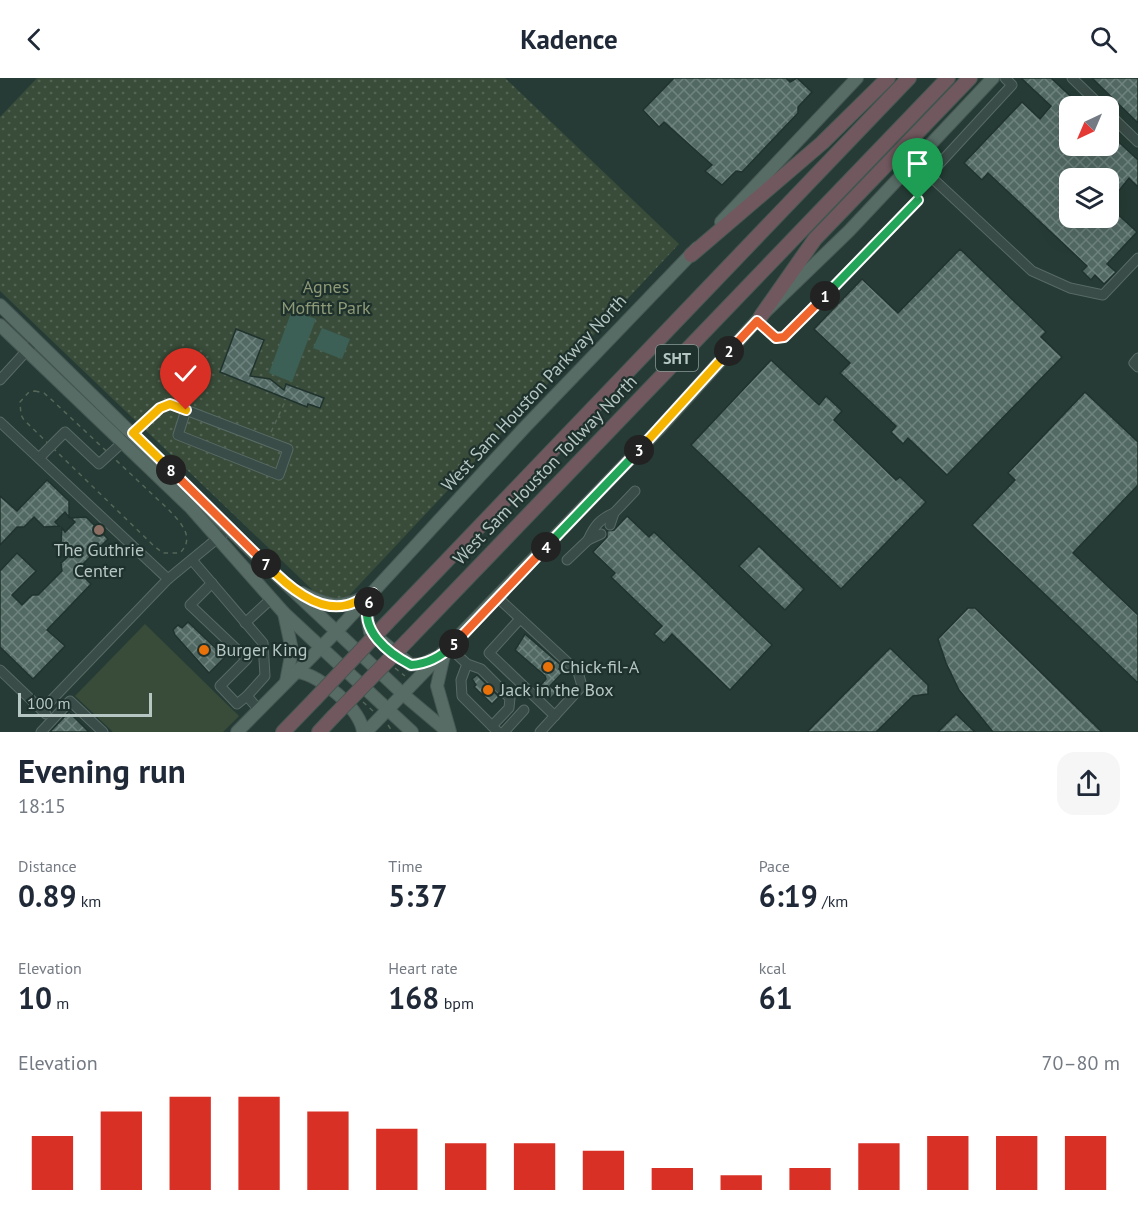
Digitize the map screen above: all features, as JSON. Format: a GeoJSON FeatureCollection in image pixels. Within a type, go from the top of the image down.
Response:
{"type":"FeatureCollection","features":[{"type":"Feature","properties":{"kind":"highway"},"geometry":{"type":"LineString","coordinates":[[691,255],[822,143],[888,78]]}},
{"type":"Feature","properties":{"kind":"highway","name":"West Sam Houston Tollway North"},"geometry":{"type":"LineString","coordinates":[[283,732],[909,78]]}},
{"type":"Feature","properties":{"kind":"highway","name":"West Sam Houston Tollway North"},"geometry":{"type":"LineString","coordinates":[[319,732],[948,78]]}},
{"type":"Feature","properties":{"kind":"highway"},"geometry":{"type":"LineString","coordinates":[[759,319],[815,239],[970,78]]}},
{"type":"Feature","properties":{"kind":"main road","name":"West Sam Houston Parkway North"},"geometry":{"type":"LineString","coordinates":[[237,732],[373,593],[526,426],[857,78]]}},
{"type":"Feature","properties":{"kind":"main road"},"geometry":{"type":"LineString","coordinates":[[298,672],[318,678],[357,714],[365,732],[405,695],[496,597],[659,429],[759,319],[915,162],[993,78]]}},
{"type":"Feature","properties":{"kind":"main road"},"geometry":{"type":"LineString","coordinates":[[0,305],[336,632],[449,732]]}},
{"type":"Feature","properties":{"kind":"main road"},"geometry":{"type":"LineString","coordinates":[[0,325],[218,538],[270,600],[412,732]]}},
{"type":"Feature","properties":{"kind":"main road"},"geometry":{"type":"LineString","coordinates":[[290,587],[335,607],[348,605],[373,593]]}},
{"type":"Feature","properties":{"kind":"main road"},"geometry":{"type":"LineString","coordinates":[[373,593],[366,610],[370,632],[402,660],[411,665],[422,664],[447,651]]}},
{"type":"Feature","properties":{"kind":"main road"},"geometry":{"type":"LineString","coordinates":[[282,686],[292,650],[284,613]]}},
{"type":"Feature","properties":{"kind":"main road"},"geometry":{"type":"LineString","coordinates":[[447,651],[437,686],[449,732]]}},
{"type":"Feature","properties":{"kind":"lane"},"geometry":{"type":"LineString","coordinates":[[1072,78],[1091,96]]}},
{"type":"Feature","properties":{"kind":"lane"},"geometry":{"type":"LineString","coordinates":[[928,175],[1009,82]]}},
{"type":"Feature","properties":{"kind":"lane"},"geometry":{"type":"LineString","coordinates":[[1119,124],[1138,142]]}},
{"type":"Feature","properties":{"kind":"lane"},"geometry":{"type":"LineString","coordinates":[[915,162],[1032,271],[1070,288],[1103,295],[1138,258]]}},
{"type":"Feature","properties":{"kind":"lane"},"geometry":{"type":"LineString","coordinates":[[759,319],[776,338],[784,337],[918,200]]}},
{"type":"Feature","properties":{"kind":"lane"},"geometry":{"type":"LineString","coordinates":[[0,380],[36,339]]}},
{"type":"Feature","properties":{"kind":"lane"},"geometry":{"type":"LineString","coordinates":[[1138,358],[1134,363],[1138,367]]}},
{"type":"Feature","properties":{"kind":"lane"},"geometry":{"type":"LineString","coordinates":[[39,458],[65,432],[99,464],[160,408],[170,404],[288,449],[279,475],[178,435],[182,409]]}},
{"type":"Feature","properties":{"kind":"lane"},"geometry":{"type":"LineString","coordinates":[[0,422],[168,579]]}},
{"type":"Feature","properties":{"kind":"lane"},"geometry":{"type":"LineString","coordinates":[[588,540],[594,527],[604,517],[614,513],[635,491]]}},
{"type":"Feature","properties":{"kind":"lane"},"geometry":{"type":"LineString","coordinates":[[610,525],[614,513]]}},
{"type":"Feature","properties":{"kind":"lane"},"geometry":{"type":"LineString","coordinates":[[42,711],[168,579],[230,528]]}},
{"type":"Feature","properties":{"kind":"lane"},"geometry":{"type":"LineString","coordinates":[[567,560],[588,540],[601,534]]}},
{"type":"Feature","properties":{"kind":"lane"},"geometry":{"type":"LineString","coordinates":[[192,560],[263,643],[265,676],[237,704],[220,686],[263,643]]}},
{"type":"Feature","properties":{"kind":"lane"},"geometry":{"type":"LineString","coordinates":[[212,583],[190,605],[247,659]]}},
{"type":"Feature","properties":{"kind":"lane"},"geometry":{"type":"LineString","coordinates":[[496,597],[578,672],[582,686],[540,732]]}},
{"type":"Feature","properties":{"kind":"lane"},"geometry":{"type":"LineString","coordinates":[[245,623],[270,600]]}},
{"type":"Feature","properties":{"kind":"lane"},"geometry":{"type":"LineString","coordinates":[[520,619],[489,653],[555,716]]}},
{"type":"Feature","properties":{"kind":"lane"},"geometry":{"type":"LineString","coordinates":[[447,651],[467,664],[481,669],[510,698],[508,708],[495,729],[462,696],[461,680],[467,664]]}},
{"type":"Feature","properties":{"kind":"lane"},"geometry":{"type":"LineString","coordinates":[[0,670],[52,720]]}},
{"type":"Feature","properties":{"kind":"lane"},"geometry":{"type":"LineString","coordinates":[[265,676],[282,686]]}},
{"type":"Feature","properties":{"kind":"lane"},"geometry":{"type":"LineString","coordinates":[[247,696],[259,710]]}},
{"type":"Feature","properties":{"kind":"lane"},"geometry":{"type":"LineString","coordinates":[[41,732],[70,701],[103,732]]}},
{"type":"Feature","properties":{"kind":"lane"},"geometry":{"type":"LineString","coordinates":[[504,732],[524,710]]}},
{"type":"Feature","properties":{"kind":"path"},"geometry":{"type":"LineString","coordinates":[[182,409],[192,368],[201,360]]}},
{"type":"Feature","properties":{"kind":"path"},"geometry":{"type":"LineString","coordinates":[[28,392],[44,393],[168,509],[185,528],[188,538],[185,548],[180,553],[163,553],[51,446],[21,415],[20,402],[28,392]]}},
{"type":"Feature","properties":{"kind":"path"},"geometry":{"type":"LineString","coordinates":[[267,441],[285,402]]}},
{"type":"Feature","properties":{"kind":"path"},"geometry":{"type":"LineString","coordinates":[[388,725],[392,731]]}},
{"type":"Feature","properties":{"kind":"green space","name":"Agnes Moffitt Park"},"geometry":{"type":"Polygon","coordinates":[[[37,78],[505,78],[679,244],[343,602],[323,600],[0,291],[0,117],[37,78]]]}},
{"type":"Feature","properties":{"kind":"green space"},"geometry":{"type":"Polygon","coordinates":[[[145,624],[239,716],[223,732],[113,732],[75,696],[145,624]]]}},
{"type":"Feature","properties":{"kind":"shaded area"},"geometry":{"type":"Polygon","coordinates":[[[292,310],[316,319],[292,382],[269,373],[292,310]]]}},
{"type":"Feature","properties":{"kind":"shaded area"},"geometry":{"type":"Polygon","coordinates":[[[322,328],[350,339],[342,359],[313,348],[322,328]]]}},
{"type":"Feature","properties":{"kind":"building"},"geometry":{"type":"Polygon","coordinates":[[[674,78],[786,78],[790,82],[797,78],[812,92],[798,107],[798,113],[742,172],[736,171],[722,185],[705,171],[712,165],[664,122],[659,127],[643,110],[674,78]]]}},
{"type":"Feature","properties":{"kind":"building"},"geometry":{"type":"Polygon","coordinates":[[[1021,78],[1051,78],[1070,96],[1059,96],[1059,156],[1119,156],[1119,142],[1138,160],[1138,187],[1129,178],[1119,190],[1119,168],[1059,168],[1059,228],[1119,228],[1119,215],[1137,232],[1107,264],[1116,272],[1104,284],[1095,275],[1091,280],[1082,271],[1087,266],[988,173],[982,180],[964,163],[1022,102],[1040,119],[1051,106],[1021,78]]]}},
{"type":"Feature","properties":{"kind":"building"},"geometry":{"type":"Polygon","coordinates":[[[1092,78],[1138,78],[1138,123],[1119,104],[1119,96],[1110,96],[1092,78]]]}},
{"type":"Feature","properties":{"kind":"building"},"geometry":{"type":"Polygon","coordinates":[[[960,249],[1046,332],[1041,337],[1062,357],[947,475],[908,438],[903,444],[891,432],[896,426],[840,373],[850,363],[814,329],[862,279],[898,313],[960,249]]]}},
{"type":"Feature","properties":{"kind":"building"},"geometry":{"type":"Polygon","coordinates":[[[236,329],[264,340],[250,376],[270,379],[284,390],[286,384],[324,398],[320,408],[308,404],[307,407],[220,372],[236,329]]]}},
{"type":"Feature","properties":{"kind":"building"},"geometry":{"type":"Polygon","coordinates":[[[771,360],[819,405],[826,396],[842,411],[834,420],[896,480],[900,477],[926,502],[841,589],[691,445],[771,360]]]}},
{"type":"Feature","properties":{"kind":"building"},"geometry":{"type":"Polygon","coordinates":[[[1085,392],[1138,442],[1138,485],[1073,553],[1138,615],[1138,683],[972,525],[1015,480],[1008,473],[1085,392]]]}},
{"type":"Feature","properties":{"kind":"building"},"geometry":{"type":"Polygon","coordinates":[[[47,480],[69,501],[69,517],[65,512],[55,522],[59,526],[44,527],[34,517],[24,527],[17,527],[0,545],[0,496],[17,511],[47,480]]]}},
{"type":"Feature","properties":{"kind":"building"},"geometry":{"type":"Polygon","coordinates":[[[627,516],[649,537],[654,532],[772,645],[730,690],[672,634],[664,643],[654,634],[662,626],[611,577],[615,573],[593,552],[607,537],[607,531],[614,530],[627,516]]]}},
{"type":"Feature","properties":{"kind":"building"},"geometry":{"type":"Polygon","coordinates":[[[86,517],[108,539],[77,570],[91,584],[47,630],[65,646],[33,679],[0,647],[0,571],[17,553],[36,571],[12,595],[22,605],[32,595],[38,595],[62,571],[61,563],[72,553],[61,543],[62,528],[65,532],[75,522],[71,518],[86,517]]]}},
{"type":"Feature","properties":{"kind":"building"},"geometry":{"type":"Polygon","coordinates":[[[759,546],[804,589],[785,610],[739,566],[759,546]]]}},
{"type":"Feature","properties":{"kind":"building"},"geometry":{"type":"Polygon","coordinates":[[[968,608],[975,608],[1102,732],[993,732],[959,690],[938,639],[968,608]]]}},
{"type":"Feature","properties":{"kind":"building","name":"Burger King"},"geometry":{"type":"Polygon","coordinates":[[[188,622],[225,657],[209,673],[175,635],[173,630],[178,625],[182,628],[188,622]]]}},
{"type":"Feature","properties":{"kind":"building","name":"Chick-fil-A"},"geometry":{"type":"Polygon","coordinates":[[[525,634],[562,666],[559,669],[563,672],[550,686],[557,692],[550,699],[538,688],[546,679],[545,676],[515,650],[525,634]]]}},
{"type":"Feature","properties":{"kind":"building"},"geometry":{"type":"Polygon","coordinates":[[[890,648],[928,685],[928,694],[913,696],[876,732],[807,732],[890,648]]]}},
{"type":"Feature","properties":{"kind":"building","name":"Jack in the Box"},"geometry":{"type":"Polygon","coordinates":[[[477,675],[499,697],[492,704],[474,687],[476,685],[472,679],[477,675]]]}},
{"type":"Feature","properties":{"kind":"building"},"geometry":{"type":"Polygon","coordinates":[[[69,712],[89,732],[50,732],[69,712]]]}},
{"type":"Feature","properties":{"kind":"building"},"geometry":{"type":"Polygon","coordinates":[[[956,714],[975,732],[938,732],[956,714]]]}},
{"type":"Feature","properties":{"kind":"place","name":"The Guthrie Center"},"geometry":{"type":"Point","coordinates":[99,530]}},
{"type":"Feature","properties":{"kind":"place","name":"Burger King"},"geometry":{"type":"Point","coordinates":[204,650]}},
{"type":"Feature","properties":{"kind":"place","name":"Chick-fil-A"},"geometry":{"type":"Point","coordinates":[548,667]}},
{"type":"Feature","properties":{"kind":"place","name":"Jack in the Box"},"geometry":{"type":"Point","coordinates":[488,690]}},
{"type":"Feature","properties":{"kind":"route"},"geometry":{"type":"LineString","coordinates":[[186,410],[170,404],[160,408],[133,433],[290,587],[325,605],[335,607],[348,605],[373,593],[366,610],[370,632],[402,660],[411,665],[422,664],[444,654],[491,602],[659,429],[757,321],[779,340],[784,337],[918,200]]}}]}
